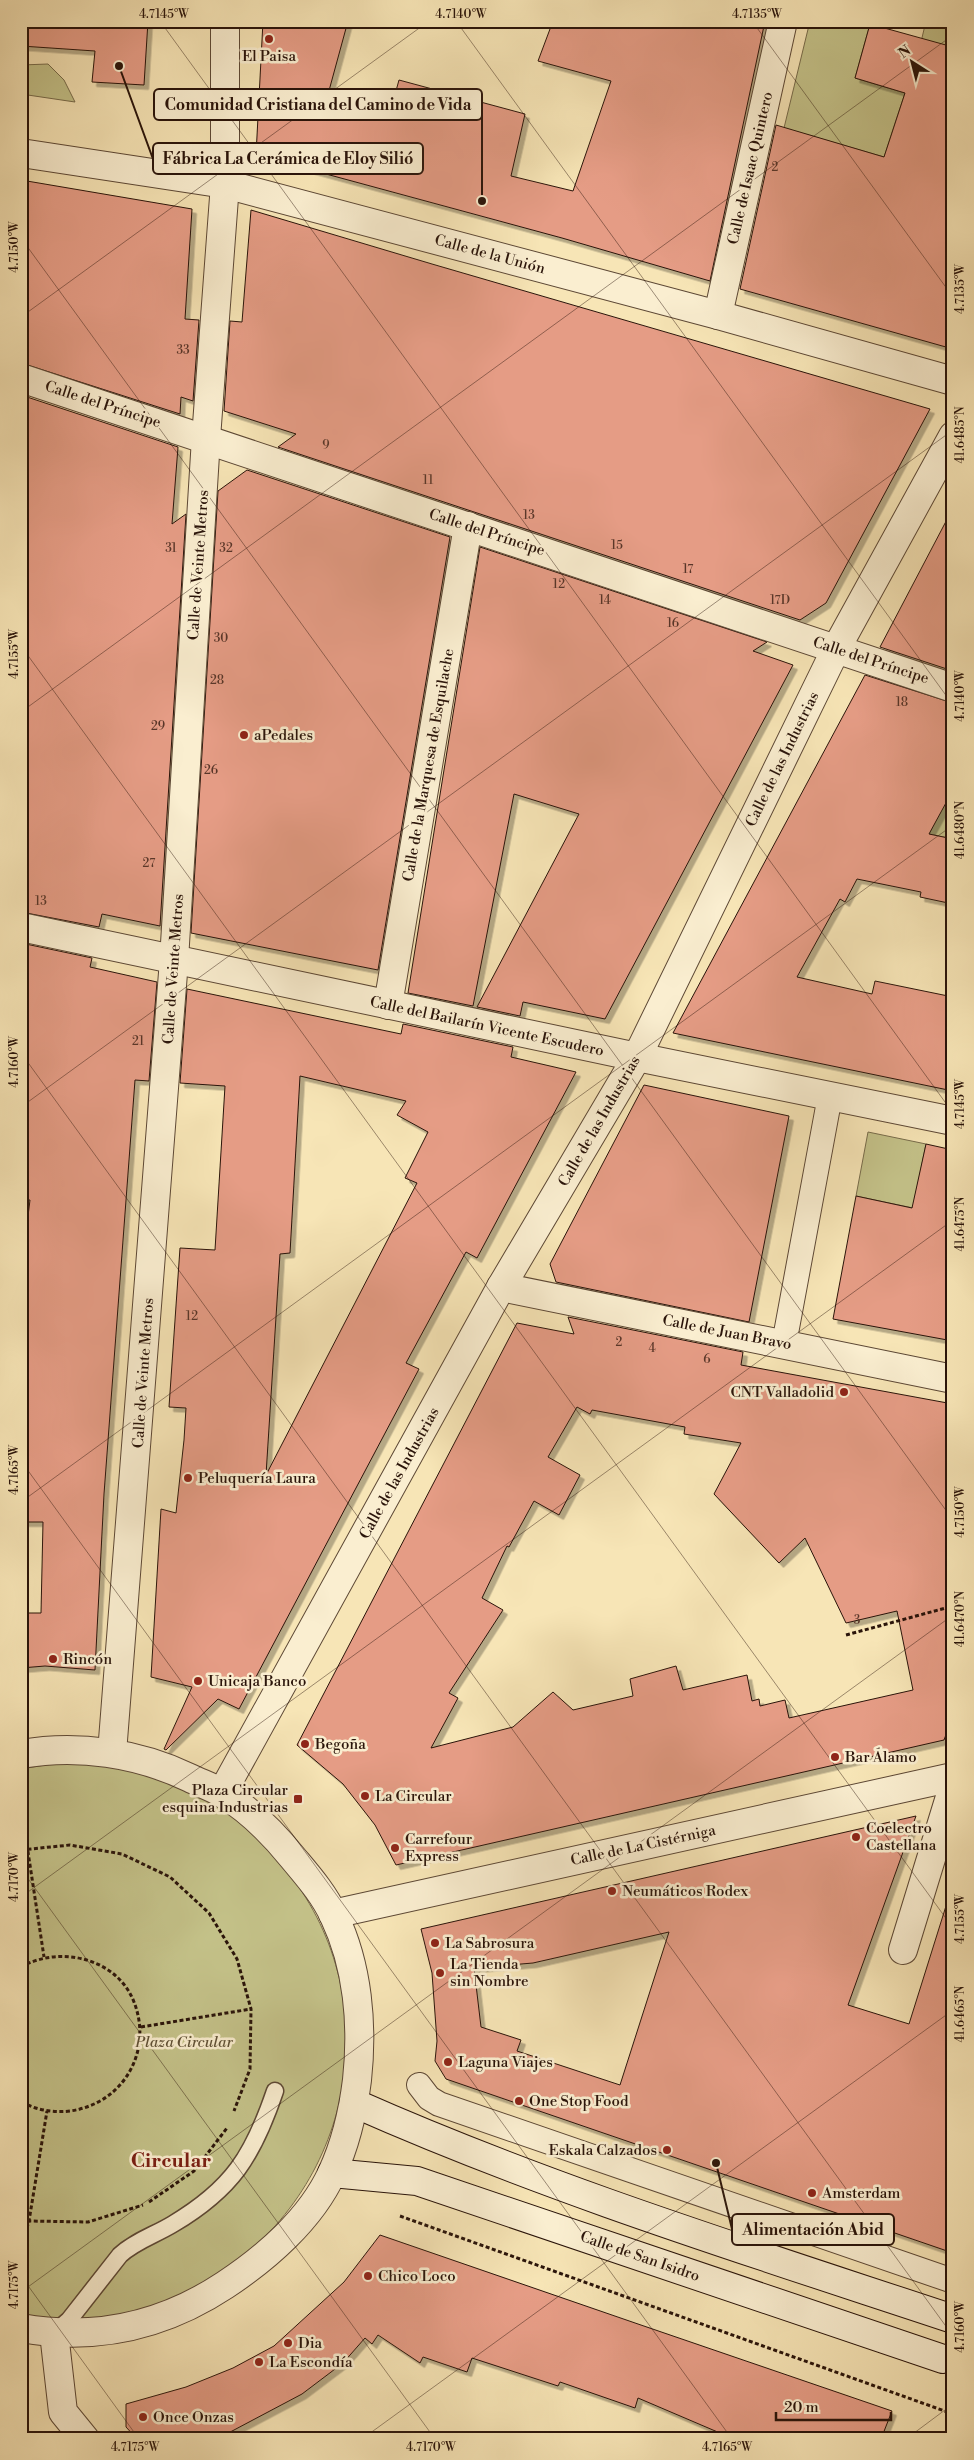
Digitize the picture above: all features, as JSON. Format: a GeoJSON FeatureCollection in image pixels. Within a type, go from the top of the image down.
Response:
{"type":"FeatureCollection","features":[{"type":"Feature","properties":{"kind":"street","name":"Calle de Veinte Metros"},"geometry":{"type":"LineString","coordinates":[[112,1753],[174,960],[206,438],[225,184],[225,21]]}},
{"type":"Feature","properties":{"kind":"street","name":"Calle de Isaac Quintero"},"geometry":{"type":"LineString","coordinates":[[718,315],[783,21]]}},
{"type":"Feature","properties":{"kind":"street","name":"Calle de la Unión"},"geometry":{"type":"LineString","coordinates":[[21,153],[225,184],[718,315],[953,381]]}},
{"type":"Feature","properties":{"kind":"street","name":"Calle del Príncipe"},"geometry":{"type":"LineString","coordinates":[[21,378],[953,688]]}},
{"type":"Feature","properties":{"kind":"street","name":"Calle de las Industrias"},"geometry":{"type":"LineString","coordinates":[[222,1793],[501,1287],[637,1057],[836,648],[953,436]]}},
{"type":"Feature","properties":{"kind":"street","name":"Calle de la Marquesa de Esquilache"},"geometry":{"type":"LineString","coordinates":[[388,1005],[468,526]]}},
{"type":"Feature","properties":{"kind":"street","name":"Calle del Bailarín Vicente Escudero"},"geometry":{"type":"LineString","coordinates":[[21,927],[637,1057],[953,1121]]}},
{"type":"Feature","properties":{"kind":"street"},"geometry":{"type":"LineString","coordinates":[[784,1344],[830,1096]]}},
{"type":"Feature","properties":{"kind":"street","name":"Calle de Juan Bravo"},"geometry":{"type":"LineString","coordinates":[[501,1287],[953,1379]]}},
{"type":"Feature","properties":{"kind":"street"},"geometry":{"type":"LineString","coordinates":[[21,1754],[43,1750],[112,1753],[164,1766],[222,1793],[270,1830],[314,1883],[333,1914],[349,1953],[358,2002],[360,2045],[354,2103],[348,2130],[332,2173],[317,2199],[297,2223],[252,2267],[199,2302],[139,2324],[100,2332],[54,2333],[21,2328]]}},
{"type":"Feature","properties":{"kind":"street","name":"Calle de La Cistérniga"},"geometry":{"type":"LineString","coordinates":[[333,1914],[953,1777]]}},
{"type":"Feature","properties":{"kind":"street"},"geometry":{"type":"LineString","coordinates":[[903,1950],[953,1787]]}},
{"type":"Feature","properties":{"kind":"street"},"geometry":{"type":"LineString","coordinates":[[419,2085],[429,2098],[439,2104],[953,2281]]}},
{"type":"Feature","properties":{"kind":"street"},"geometry":{"type":"LineString","coordinates":[[354,2103],[428,2137],[663,2223],[953,2319]]}},
{"type":"Feature","properties":{"kind":"street","name":"Calle de San Isidro"},"geometry":{"type":"LineString","coordinates":[[332,2173],[417,2181],[943,2359]]}},
{"type":"Feature","properties":{"kind":"street"},"geometry":{"type":"LineString","coordinates":[[54,2333],[63,2412],[85,2439]]}},
{"type":"Feature","properties":{"kind":"lane"},"geometry":{"type":"LineString","coordinates":[[54,2333],[69,2320],[120,2255],[130,2246],[186,2216],[215,2196],[230,2180],[253,2145],[265,2121],[275,2092]]}},
{"type":"Feature","properties":{"kind":"path"},"geometry":{"type":"LineString","coordinates":[[846,1635],[953,1606]]}},
{"type":"Feature","properties":{"kind":"path"},"geometry":{"type":"LineString","coordinates":[[21,1806],[29,1848],[44,1957]]}},
{"type":"Feature","properties":{"kind":"path"},"geometry":{"type":"LineString","coordinates":[[21,1850],[70,1845],[122,1854],[170,1877],[209,1913],[237,1959],[251,2010],[250,2069],[233,2115]]}},
{"type":"Feature","properties":{"kind":"path"},"geometry":{"type":"LineString","coordinates":[[21,1967],[44,1957],[71,1956],[97,1963],[119,1979],[134,2001],[140,2027],[139,2052],[130,2074],[115,2093],[94,2106],[71,2112],[47,2111],[21,2100]]}},
{"type":"Feature","properties":{"kind":"path"},"geometry":{"type":"LineString","coordinates":[[140,2027],[251,2010]]}},
{"type":"Feature","properties":{"kind":"path"},"geometry":{"type":"LineString","coordinates":[[21,2247],[29,2221],[47,2111]]}},
{"type":"Feature","properties":{"kind":"path"},"geometry":{"type":"LineString","coordinates":[[21,2219],[29,2221],[88,2222],[145,2205],[194,2171],[230,2124]]}},
{"type":"Feature","properties":{"kind":"path"},"geometry":{"type":"LineString","coordinates":[[396,2214],[953,2414]]}},
{"type":"Feature","properties":{"kind":"green space"},"geometry":{"type":"Polygon","coordinates":[[[810,21],[861,21],[870,24],[855,78],[905,93],[884,157],[784,128],[810,21]]]}},
{"type":"Feature","properties":{"kind":"green space"},"geometry":{"type":"Polygon","coordinates":[[[926,21],[953,21],[953,47],[921,42],[926,21]]]}},
{"type":"Feature","properties":{"kind":"green space"},"geometry":{"type":"Polygon","coordinates":[[[48,64],[64,80],[75,102],[21,94],[21,65],[48,64]]]}},
{"type":"Feature","properties":{"kind":"green space"},"geometry":{"type":"Polygon","coordinates":[[[953,785],[953,839],[929,834],[953,785]]]}},
{"type":"Feature","properties":{"kind":"green space"},"geometry":{"type":"Polygon","coordinates":[[[868,1132],[926,1144],[913,1208],[856,1196],[868,1132]]]}},
{"type":"Feature","properties":{"kind":"green space","name":"Plaza Circular"},"geometry":{"type":"Polygon","coordinates":[[[57,1763],[108,1766],[149,1775],[189,1791],[214,1804],[251,1832],[283,1866],[317,1917],[338,1972],[346,2028],[343,2085],[328,2140],[302,2191],[265,2237],[218,2275],[195,2288],[148,2308],[99,2318],[48,2318],[21,2314],[21,1769],[57,1763]]]}},
{"type":"Feature","properties":{"kind":"building"},"geometry":{"type":"Polygon","coordinates":[[[21,21],[148,21],[144,85],[92,82],[95,51],[21,46],[21,21]]]}},
{"type":"Feature","properties":{"kind":"building"},"geometry":{"type":"Polygon","coordinates":[[[263,21],[348,21],[327,98],[389,116],[399,80],[525,114],[511,176],[573,191],[611,81],[538,61],[553,21],[765,21],[710,281],[562,238],[256,155],[263,21]]]}},
{"type":"Feature","properties":{"kind":"building"},"geometry":{"type":"Polygon","coordinates":[[[870,24],[953,47],[948,84],[953,85],[953,349],[740,289],[776,125],[884,157],[905,93],[855,78],[870,24]]]}},
{"type":"Feature","properties":{"kind":"building"},"geometry":{"type":"Polygon","coordinates":[[[21,180],[192,209],[185,319],[199,320],[193,401],[181,397],[180,414],[21,363],[21,180]]]}},
{"type":"Feature","properties":{"kind":"building"},"geometry":{"type":"Polygon","coordinates":[[[251,210],[930,409],[826,603],[800,620],[278,447],[296,434],[224,411],[230,321],[242,322],[251,210]]]}},
{"type":"Feature","properties":{"kind":"building"},"geometry":{"type":"Polygon","coordinates":[[[21,395],[178,447],[172,524],[186,514],[160,926],[102,914],[99,927],[21,912],[21,395]]]}},
{"type":"Feature","properties":{"kind":"building"},"geometry":{"type":"Polygon","coordinates":[[[247,470],[450,537],[378,970],[191,933],[218,491],[247,470]]]}},
{"type":"Feature","properties":{"kind":"building"},"geometry":{"type":"Polygon","coordinates":[[[953,508],[953,671],[880,647],[953,508]]]}},
{"type":"Feature","properties":{"kind":"building"},"geometry":{"type":"Polygon","coordinates":[[[480,547],[767,642],[753,651],[793,665],[605,1019],[523,1002],[520,1016],[477,1007],[579,814],[514,794],[473,1006],[408,993],[480,547]]]}},
{"type":"Feature","properties":{"kind":"building"},"geometry":{"type":"Polygon","coordinates":[[[865,675],[953,703],[953,790],[929,834],[953,839],[953,904],[920,897],[921,892],[857,879],[845,902],[840,899],[797,977],[872,994],[875,981],[953,997],[953,1091],[673,1033],[865,675]]]}},
{"type":"Feature","properties":{"kind":"building"},"geometry":{"type":"Polygon","coordinates":[[[21,943],[92,958],[90,967],[157,982],[149,1081],[135,1080],[104,1494],[95,1670],[45,1666],[21,1668],[21,1613],[41,1613],[43,1522],[21,1522],[21,1365],[26,1232],[30,1200],[21,1200],[21,943]]]}},
{"type":"Feature","properties":{"kind":"building"},"geometry":{"type":"Polygon","coordinates":[[[187,989],[401,1034],[403,1024],[513,1047],[511,1057],[576,1072],[477,1258],[466,1252],[406,1363],[419,1369],[239,1709],[218,1699],[166,1750],[164,1749],[192,1687],[151,1677],[161,1509],[176,1513],[184,1440],[186,1408],[169,1407],[180,1248],[215,1250],[225,1086],[180,1083],[187,989]],[[300,1076],[290,1253],[280,1254],[266,1475],[417,1183],[405,1178],[428,1132],[397,1115],[406,1101],[300,1076]]]}},
{"type":"Feature","properties":{"kind":"building"},"geometry":{"type":"Polygon","coordinates":[[[644,1085],[789,1116],[749,1322],[556,1282],[550,1264],[644,1085]]]}},
{"type":"Feature","properties":{"kind":"building"},"geometry":{"type":"Polygon","coordinates":[[[926,1144],[953,1150],[953,1341],[833,1319],[856,1196],[912,1208],[926,1144]]]}},
{"type":"Feature","properties":{"kind":"building"},"geometry":{"type":"Polygon","coordinates":[[[568,1317],[743,1352],[741,1365],[953,1404],[953,1716],[944,1740],[396,1865],[375,1825],[343,1784],[297,1745],[517,1323],[574,1334],[568,1317]],[[577,1407],[548,1457],[580,1475],[559,1515],[534,1501],[509,1547],[507,1546],[482,1598],[503,1610],[449,1693],[458,1698],[431,1748],[513,1727],[553,1692],[573,1710],[633,1696],[630,1679],[676,1666],[683,1690],[747,1675],[752,1701],[759,1699],[760,1706],[785,1700],[789,1718],[913,1690],[897,1611],[846,1623],[805,1538],[779,1563],[714,1494],[741,1443],[684,1434],[685,1427],[592,1410],[590,1414],[577,1407]]]}},
{"type":"Feature","properties":{"kind":"building"},"geometry":{"type":"Polygon","coordinates":[[[916,1816],[848,2005],[909,2024],[946,1906],[953,1907],[953,2253],[446,2079],[435,2061],[437,2041],[432,1973],[421,1929],[916,1816]],[[669,1932],[533,1963],[474,1968],[481,2027],[521,2040],[517,2051],[620,2085],[669,1932]]]}},
{"type":"Feature","properties":{"kind":"building"},"geometry":{"type":"Polygon","coordinates":[[[380,2235],[892,2411],[881,2439],[734,2439],[638,2398],[635,2408],[560,2382],[558,2386],[472,2358],[467,2372],[423,2357],[420,2363],[378,2335],[372,2344],[365,2338],[343,2363],[302,2394],[217,2439],[137,2439],[126,2427],[126,2404],[186,2387],[233,2368],[274,2346],[344,2282],[380,2235]]]}},
{"type":"Feature","properties":{"kind":"place","name":"El Paisa"},"geometry":{"type":"Point","coordinates":[269,39]}},
{"type":"Feature","properties":{"kind":"place","name":"Fábrica La Cerámica de Eloy Silió"},"geometry":{"type":"Point","coordinates":[119,66]}},
{"type":"Feature","properties":{"kind":"place","name":"Comunidad Cristiana del Camino de Vida"},"geometry":{"type":"Point","coordinates":[482,201]}},
{"type":"Feature","properties":{"kind":"place","name":"aPedales"},"geometry":{"type":"Point","coordinates":[244,735]}},
{"type":"Feature","properties":{"kind":"place","name":"CNT Valladolid"},"geometry":{"type":"Point","coordinates":[844,1392]}},
{"type":"Feature","properties":{"kind":"place","name":"Peluquería Laura"},"geometry":{"type":"Point","coordinates":[188,1478]}},
{"type":"Feature","properties":{"kind":"place","name":"Rincón"},"geometry":{"type":"Point","coordinates":[53,1659]}},
{"type":"Feature","properties":{"kind":"place","name":"Unicaja Banco"},"geometry":{"type":"Point","coordinates":[198,1681]}},
{"type":"Feature","properties":{"kind":"place","name":"Begoña"},"geometry":{"type":"Point","coordinates":[305,1744]}},
{"type":"Feature","properties":{"kind":"place","name":"Bar Álamo"},"geometry":{"type":"Point","coordinates":[835,1757]}},
{"type":"Feature","properties":{"kind":"place","name":"La Circular"},"geometry":{"type":"Point","coordinates":[365,1796]}},
{"type":"Feature","properties":{"kind":"place","name":"Plaza Circular esquina Industrias"},"geometry":{"type":"Point","coordinates":[298,1799]}},
{"type":"Feature","properties":{"kind":"place","name":"Coelectro Castellana"},"geometry":{"type":"Point","coordinates":[856,1837]}},
{"type":"Feature","properties":{"kind":"place","name":"Carrefour Express"},"geometry":{"type":"Point","coordinates":[395,1848]}},
{"type":"Feature","properties":{"kind":"place","name":"Neumáticos Rodex"},"geometry":{"type":"Point","coordinates":[612,1891]}},
{"type":"Feature","properties":{"kind":"place","name":"La Sabrosura"},"geometry":{"type":"Point","coordinates":[435,1943]}},
{"type":"Feature","properties":{"kind":"place","name":"La Tienda sin Nombre"},"geometry":{"type":"Point","coordinates":[440,1973]}},
{"type":"Feature","properties":{"kind":"place","name":"Laguna Viajes"},"geometry":{"type":"Point","coordinates":[448,2062]}},
{"type":"Feature","properties":{"kind":"place","name":"One Stop Food"},"geometry":{"type":"Point","coordinates":[519,2101]}},
{"type":"Feature","properties":{"kind":"place","name":"Eskala Calzados"},"geometry":{"type":"Point","coordinates":[667,2150]}},
{"type":"Feature","properties":{"kind":"place","name":"Alimentación Abid"},"geometry":{"type":"Point","coordinates":[716,2163]}},
{"type":"Feature","properties":{"kind":"place","name":"Amsterdam"},"geometry":{"type":"Point","coordinates":[812,2193]}},
{"type":"Feature","properties":{"kind":"place","name":"Chico Loco"},"geometry":{"type":"Point","coordinates":[368,2276]}},
{"type":"Feature","properties":{"kind":"place","name":"Dia"},"geometry":{"type":"Point","coordinates":[288,2343]}},
{"type":"Feature","properties":{"kind":"place","name":"La Escondía"},"geometry":{"type":"Point","coordinates":[259,2362]}},
{"type":"Feature","properties":{"kind":"place","name":"Once Onzas"},"geometry":{"type":"Point","coordinates":[143,2417]}},
{"type":"Feature","properties":{"kind":"district","name":"Circular"},"geometry":{"type":"Point","coordinates":[171,2160]}}]}
